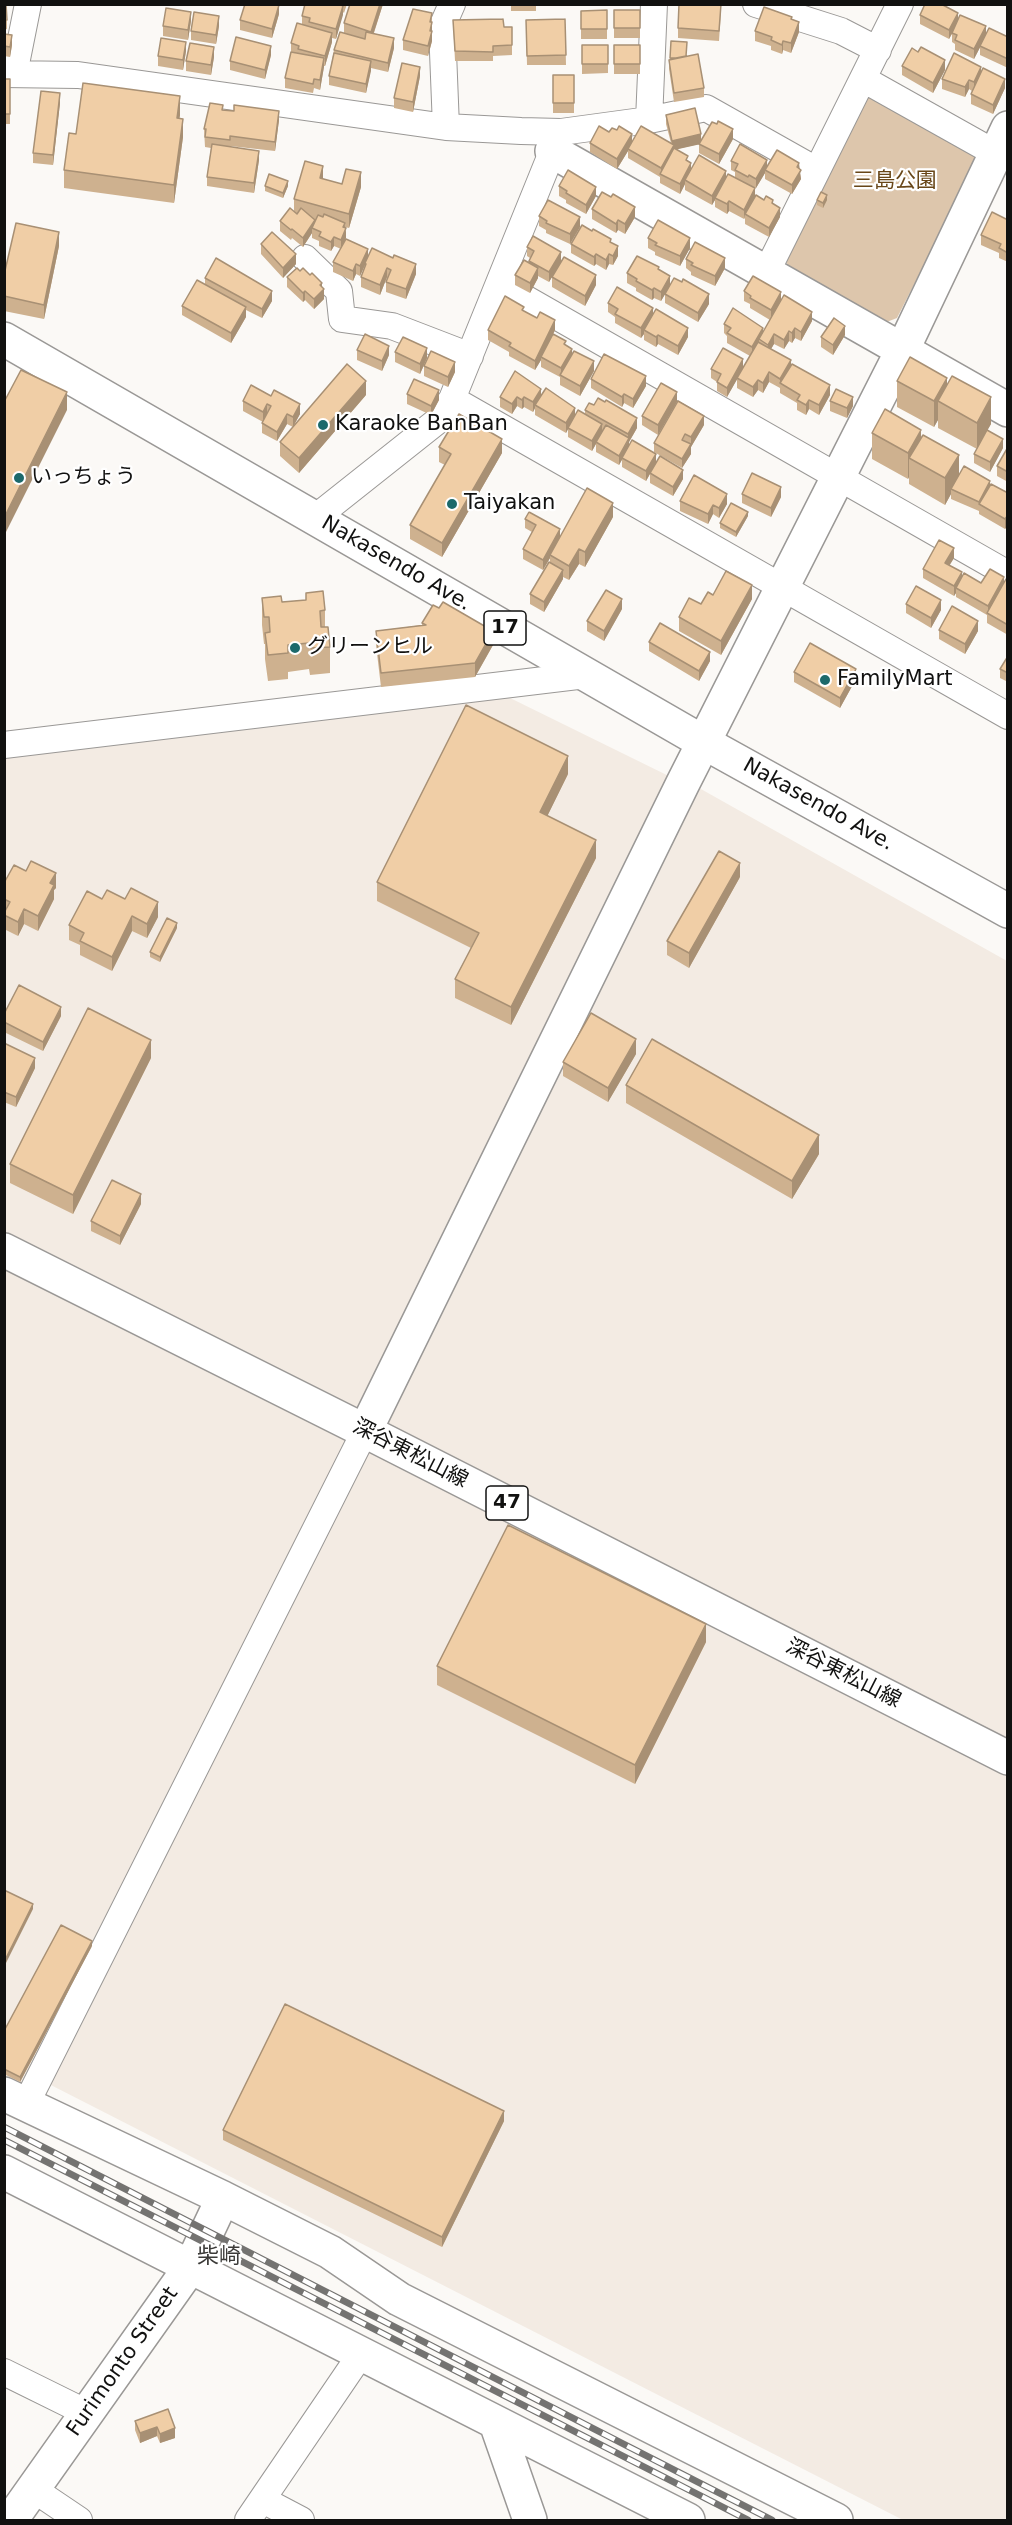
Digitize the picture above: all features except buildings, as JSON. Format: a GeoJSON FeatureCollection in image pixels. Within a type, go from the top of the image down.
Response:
{"type":"FeatureCollection","features":[{"type":"Feature","properties":{"kind":"main road"},"geometry":{"type":"LineString","coordinates":[[556,141],[766,273],[1008,410]]}},
{"type":"Feature","properties":{"kind":"main road"},"geometry":{"type":"LineString","coordinates":[[365,1431],[703,742],[836,476],[902,351],[1001,141]]}},
{"type":"Feature","properties":{"kind":"main road","name":"Nakasendo Ave."},"geometry":{"type":"LineString","coordinates":[[4,339],[703,742],[1008,911]]}},
{"type":"Feature","properties":{"kind":"main road","name":"深谷東松山線"},"geometry":{"type":"LineString","coordinates":[[4,1250],[1008,1758]]}},
{"type":"Feature","properties":{"kind":"main road"},"geometry":{"type":"LineString","coordinates":[[15,2099],[224,2198],[330,2252],[399,2299],[836,2520]]}},
{"type":"Feature","properties":{"kind":"main road"},"geometry":{"type":"LineString","coordinates":[[4,2172],[688,2520]]}},
{"type":"Feature","properties":{"kind":"main road","name":"Furimonto Street"},"geometry":{"type":"LineString","coordinates":[[11,2520],[191,2266],[224,2198]]}},
{"type":"Feature","properties":{"kind":"main road"},"geometry":{"type":"LineString","coordinates":[[496,2423],[530,2520]]}},
{"type":"Feature","properties":{"kind":"street"},"geometry":{"type":"LineString","coordinates":[[28,4],[9,74],[88,76],[556,141],[706,108],[816,170]]}},
{"type":"Feature","properties":{"kind":"street"},"geometry":{"type":"LineString","coordinates":[[446,127],[442,27],[452,4]]}},
{"type":"Feature","properties":{"kind":"street"},"geometry":{"type":"LineString","coordinates":[[649,120],[654,4]]}},
{"type":"Feature","properties":{"kind":"street"},"geometry":{"type":"LineString","coordinates":[[756,4],[841,31],[878,50]]}},
{"type":"Feature","properties":{"kind":"street"},"geometry":{"type":"LineString","coordinates":[[766,273],[900,4]]}},
{"type":"Feature","properties":{"kind":"street"},"geometry":{"type":"LineString","coordinates":[[863,79],[1001,141]]}},
{"type":"Feature","properties":{"kind":"street"},"geometry":{"type":"LineString","coordinates":[[315,518],[436,422],[452,399],[556,141]]}},
{"type":"Feature","properties":{"kind":"street"},"geometry":{"type":"LineString","coordinates":[[305,258],[339,291],[342,319],[392,326],[470,356]]}},
{"type":"Feature","properties":{"kind":"street"},"geometry":{"type":"LineString","coordinates":[[500,284],[1008,574]]}},
{"type":"Feature","properties":{"kind":"street"},"geometry":{"type":"LineString","coordinates":[[452,399],[1008,716]]}},
{"type":"Feature","properties":{"kind":"street"},"geometry":{"type":"LineString","coordinates":[[4,745],[586,675]]}},
{"type":"Feature","properties":{"kind":"street"},"geometry":{"type":"LineString","coordinates":[[15,2099],[365,1431]]}},
{"type":"Feature","properties":{"kind":"street"},"geometry":{"type":"LineString","coordinates":[[301,2520],[256,2510],[361,2354]]}},
{"type":"Feature","properties":{"kind":"street"},"geometry":{"type":"LineString","coordinates":[[4,2372],[87,2413]]}},
{"type":"Feature","properties":{"kind":"street"},"geometry":{"type":"LineString","coordinates":[[33,2489],[79,2520]]}},
{"type":"Feature","properties":{"kind":"shaded area"},"geometry":{"type":"Polygon","coordinates":[[[504,695],[683,783],[26,2104],[5,2094],[5,756],[504,695]]]}},
{"type":"Feature","properties":{"kind":"shaded area"},"geometry":{"type":"Polygon","coordinates":[[[692,784],[1007,961],[1007,2520],[903,2520],[43,2081],[692,784]]]}},
{"type":"Feature","properties":{"kind":"green space","name":"三島公園"},"geometry":{"type":"Polygon","coordinates":[[[875,93],[971,148],[976,162],[897,318],[884,323],[788,269],[786,256],[866,96],[875,93]]]}},
{"type":"Feature","properties":{"kind":"railway"},"geometry":{"type":"LineString","coordinates":[[4,2127],[772,2520]]}},
{"type":"Feature","properties":{"kind":"railway"},"geometry":{"type":"LineString","coordinates":[[4,2140],[748,2520]]}},
{"type":"Feature","properties":{"kind":"place","name":"Karaoke BanBan"},"geometry":{"type":"Point","coordinates":[323,425]}},
{"type":"Feature","properties":{"kind":"place","name":"いっちょう"},"geometry":{"type":"Point","coordinates":[19,478]}},
{"type":"Feature","properties":{"kind":"place","name":"Taiyakan"},"geometry":{"type":"Point","coordinates":[452,504]}},
{"type":"Feature","properties":{"kind":"place","name":"グリーンヒル"},"geometry":{"type":"Point","coordinates":[295,648]}},
{"type":"Feature","properties":{"kind":"place","name":"FamilyMart"},"geometry":{"type":"Point","coordinates":[825,680]}},
{"type":"Feature","properties":{"kind":"district","name":"柴崎"},"geometry":{"type":"Point","coordinates":[219,2257]}}]}
